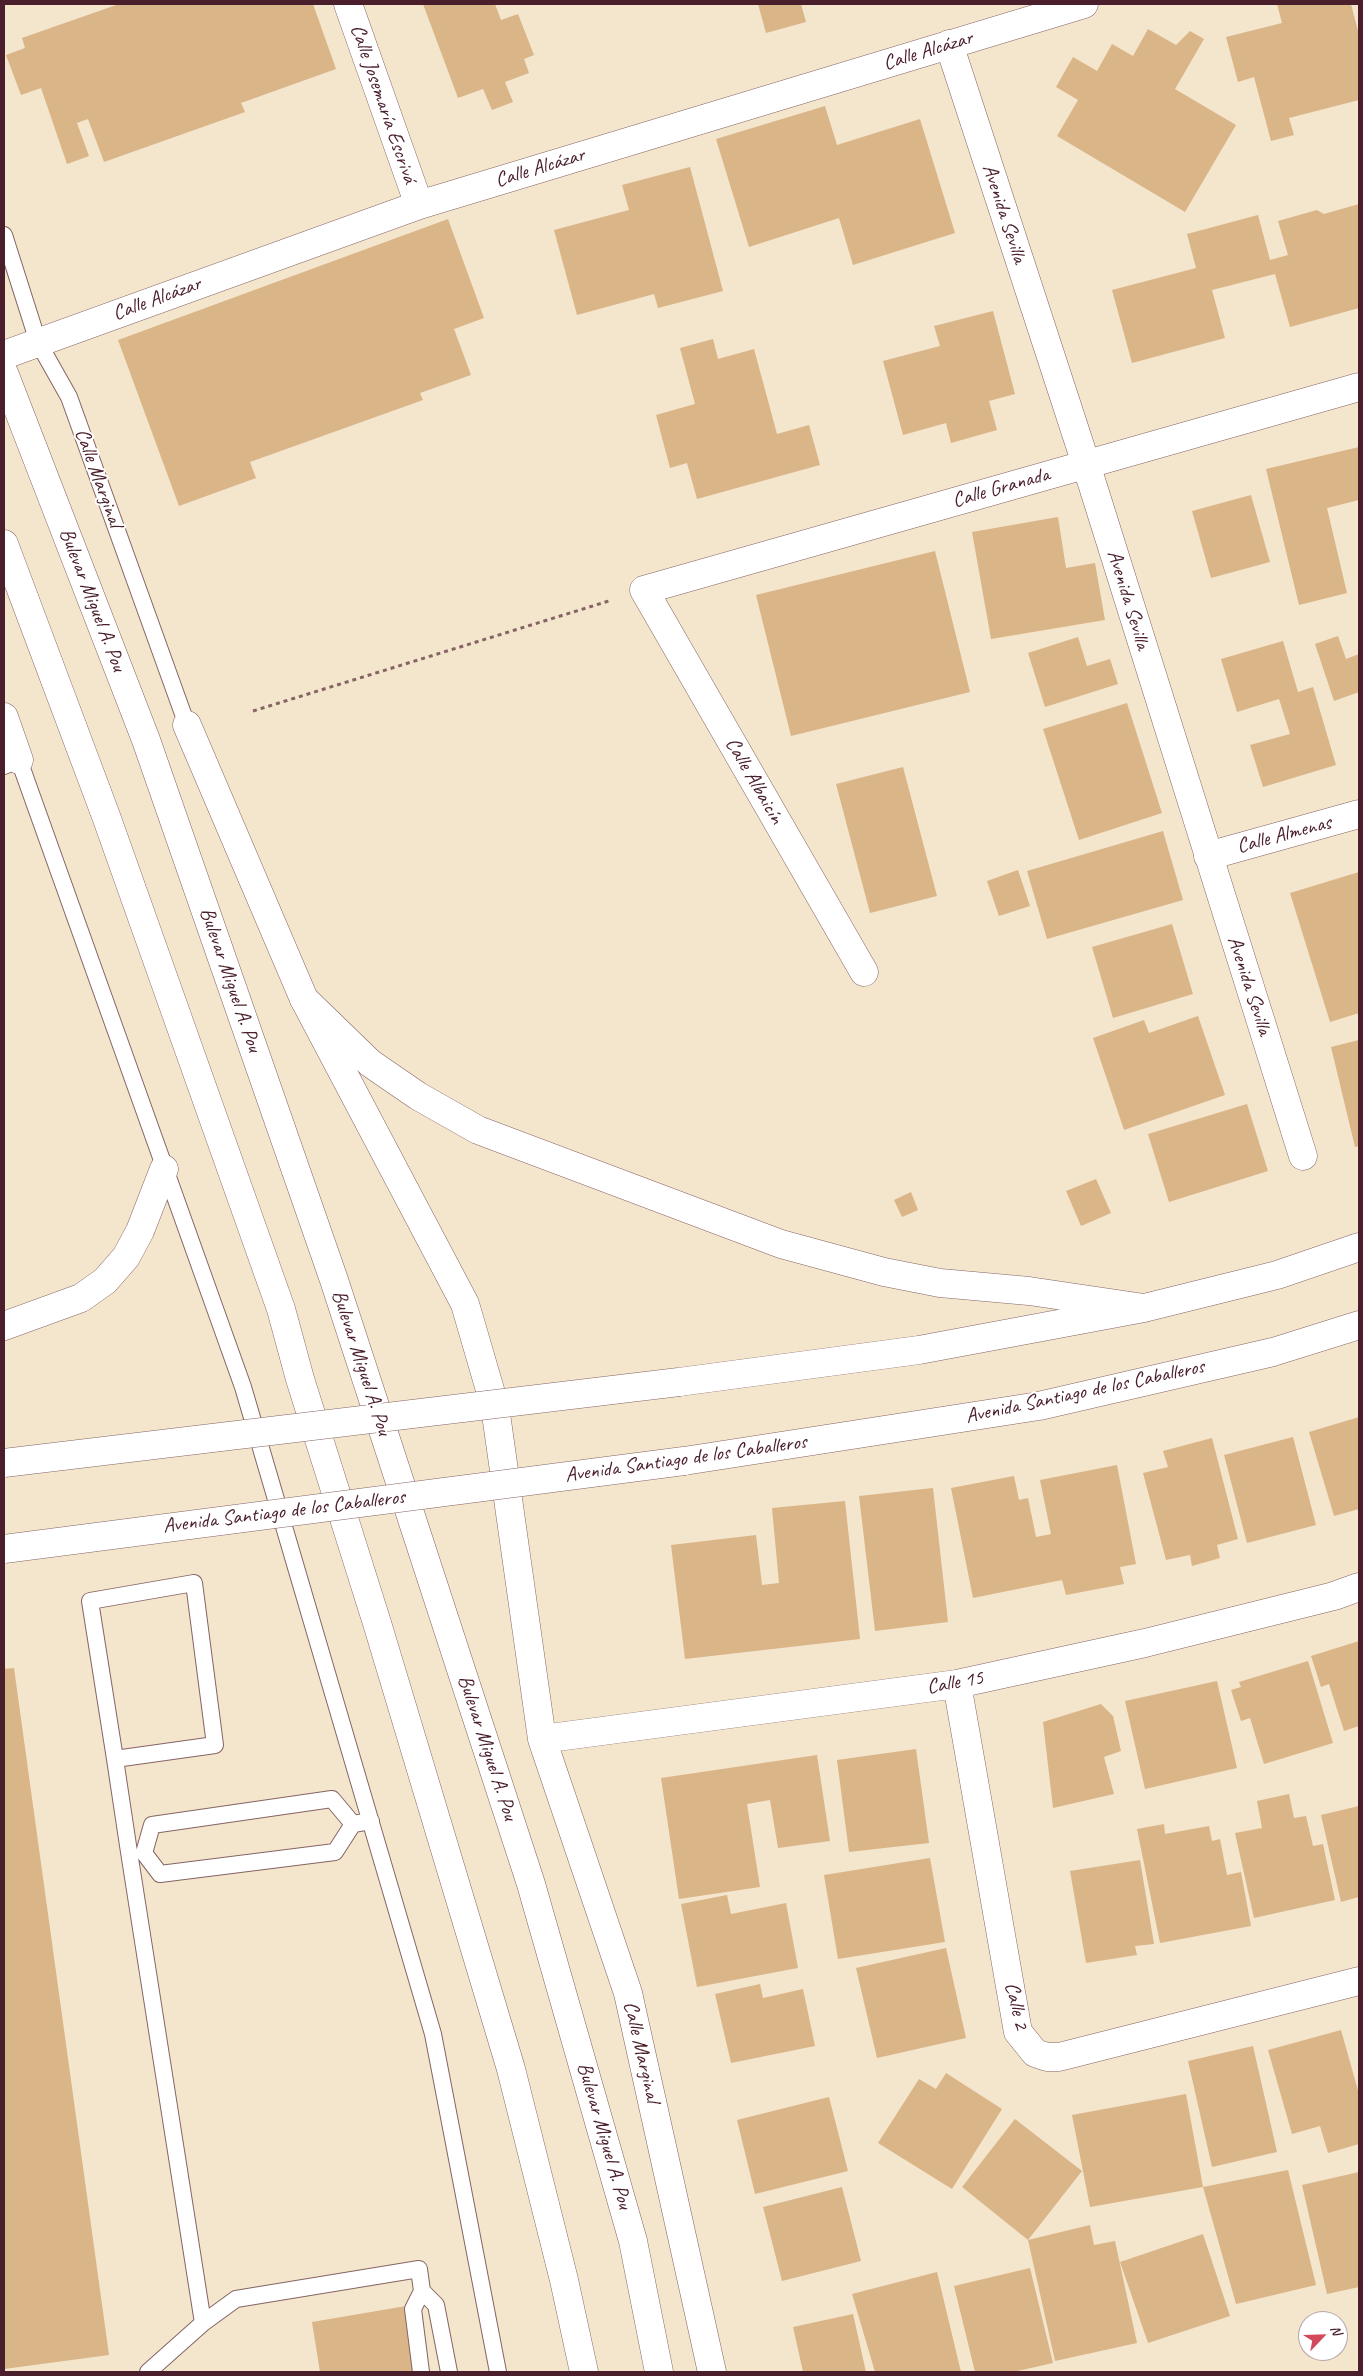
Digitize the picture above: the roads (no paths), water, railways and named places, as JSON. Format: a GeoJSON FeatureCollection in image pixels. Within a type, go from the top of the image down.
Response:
{"type":"FeatureCollection","features":[{"type":"Feature","properties":{"kind":"main road","name":"Calle Josemaría Escrivá"},"geometry":{"type":"LineString","coordinates":[[348,4],[419,205]]}},
{"type":"Feature","properties":{"kind":"main road","name":"Calle Alcázar"},"geometry":{"type":"LineString","coordinates":[[4,355],[419,205],[1084,4]]}},
{"type":"Feature","properties":{"kind":"main road","name":"Avenida Sevilla"},"geometry":{"type":"LineString","coordinates":[[949,44],[1086,464],[1303,1156]]}},
{"type":"Feature","properties":{"kind":"main road","name":"Bulevar Miguel A. Pou"},"geometry":{"type":"LineString","coordinates":[[4,373],[146,740],[334,1280],[534,1893],[633,2242],[659,2372]]}},
{"type":"Feature","properties":{"kind":"main road","name":"Calle Granada"},"geometry":{"type":"LineString","coordinates":[[644,590],[1359,387]]}},
{"type":"Feature","properties":{"kind":"main road"},"geometry":{"type":"LineString","coordinates":[[4,544],[109,825],[281,1309],[303,1388],[377,1623],[511,2069],[564,2280],[584,2372]]}},
{"type":"Feature","properties":{"kind":"main road","name":"Calle Albaicín"},"geometry":{"type":"LineString","coordinates":[[644,590],[864,972]]}},
{"type":"Feature","properties":{"kind":"main road"},"geometry":{"type":"LineString","coordinates":[[4,718],[12,763]]}},
{"type":"Feature","properties":{"kind":"main road","name":"Calle Marginal"},"geometry":{"type":"LineString","coordinates":[[188,725],[304,999],[465,1304],[495,1408],[542,1739],[628,1993],[712,2372]]}},
{"type":"Feature","properties":{"kind":"main road","name":"Calle Almenas"},"geometry":{"type":"LineString","coordinates":[[1208,856],[1359,814]]}},
{"type":"Feature","properties":{"kind":"main road"},"geometry":{"type":"LineString","coordinates":[[304,999],[370,1063],[418,1096],[478,1130],[781,1244],[884,1272],[940,1283],[1029,1290],[1144,1308]]}},
{"type":"Feature","properties":{"kind":"main road"},"geometry":{"type":"LineString","coordinates":[[4,1326],[81,1298],[105,1281],[126,1257],[140,1231],[164,1169]]}},
{"type":"Feature","properties":{"kind":"main road"},"geometry":{"type":"LineString","coordinates":[[4,1463],[679,1382],[919,1350],[1144,1308],[1277,1275],[1359,1247]]}},
{"type":"Feature","properties":{"kind":"main road","name":"Avenida Santiago de los Caballeros"},"geometry":{"type":"LineString","coordinates":[[4,1549],[684,1461],[1039,1406],[1273,1352],[1359,1325]]}},
{"type":"Feature","properties":{"kind":"main road","name":"Calle 15"},"geometry":{"type":"LineString","coordinates":[[542,1739],[957,1684],[1145,1643],[1334,1596],[1359,1587]]}},
{"type":"Feature","properties":{"kind":"main road","name":"Calle 2"},"geometry":{"type":"LineString","coordinates":[[957,1684],[1018,2032],[1035,2053],[1047,2057],[1059,2057],[1359,1981]]}},
{"type":"Feature","properties":{"kind":"lane","name":"Calle Marginal"},"geometry":{"type":"LineString","coordinates":[[4,235],[38,342],[69,397],[188,725]]}},
{"type":"Feature","properties":{"kind":"lane"},"geometry":{"type":"LineString","coordinates":[[12,763],[164,1169],[243,1387],[433,2034],[498,2372]]}},
{"type":"Feature","properties":{"kind":"lane"},"geometry":{"type":"LineString","coordinates":[[114,1759],[215,1745],[194,1583],[90,1601],[114,1759],[137,1853],[203,2323]]}},
{"type":"Feature","properties":{"kind":"lane"},"geometry":{"type":"LineString","coordinates":[[137,1853],[152,1825],[332,1799],[353,1824]]}},
{"type":"Feature","properties":{"kind":"lane"},"geometry":{"type":"LineString","coordinates":[[137,1853],[160,1874],[335,1852],[353,1824],[371,1821]]}},
{"type":"Feature","properties":{"kind":"lane"},"geometry":{"type":"LineString","coordinates":[[148,2372],[203,2323],[236,2298],[419,2270],[422,2292],[413,2309],[421,2372]]}},
{"type":"Feature","properties":{"kind":"lane"},"geometry":{"type":"LineString","coordinates":[[422,2292],[436,2305],[449,2372]]}}]}
